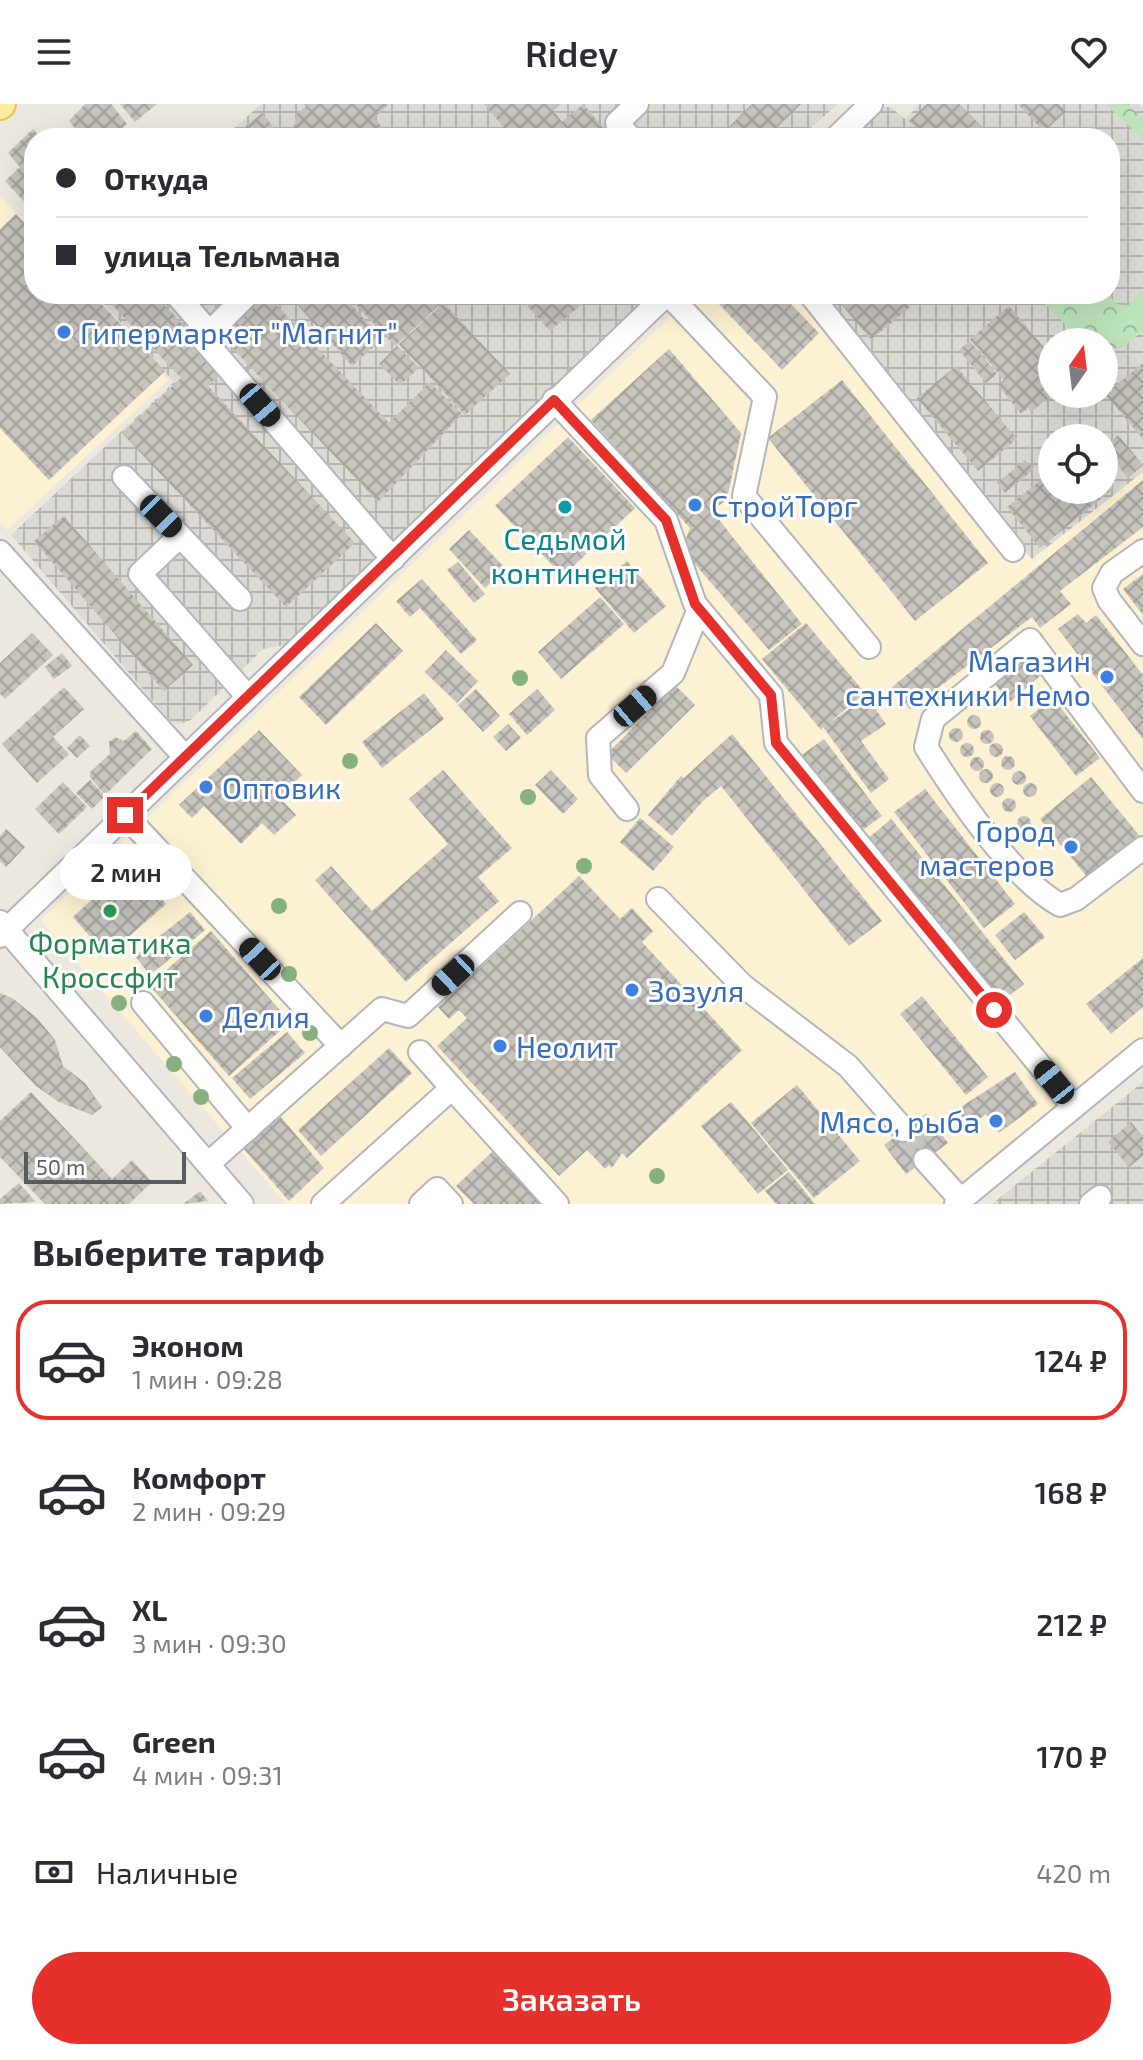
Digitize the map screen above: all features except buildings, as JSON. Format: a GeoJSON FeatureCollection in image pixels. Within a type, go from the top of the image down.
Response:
{"type":"FeatureCollection","features":[{"type":"Feature","properties":{"kind":"street"},"geometry":{"type":"LineString","coordinates":[[622,128],[617,123],[637,104]]}},
{"type":"Feature","properties":{"kind":"street"},"geometry":{"type":"LineString","coordinates":[[846,128],[871,104]]}},
{"type":"Feature","properties":{"kind":"street"},"geometry":{"type":"LineString","coordinates":[[185,304],[209,332]]}},
{"type":"Feature","properties":{"kind":"street"},"geometry":{"type":"LineString","coordinates":[[238,304],[203,339],[393,559]]}},
{"type":"Feature","properties":{"kind":"street"},"geometry":{"type":"LineString","coordinates":[[242,1204],[2,929],[125,815],[657,304]]}},
{"type":"Feature","properties":{"kind":"street"},"geometry":{"type":"LineString","coordinates":[[677,304],[765,397],[744,496],[869,647]]}},
{"type":"Feature","properties":{"kind":"street"},"geometry":{"type":"LineString","coordinates":[[818,304],[1013,550]]}},
{"type":"Feature","properties":{"kind":"street"},"geometry":{"type":"LineString","coordinates":[[554,400],[666,520],[699,609],[771,695],[776,743],[1074,1107]]}},
{"type":"Feature","properties":{"kind":"street"},"geometry":{"type":"LineString","coordinates":[[124,477],[240,599]]}},
{"type":"Feature","properties":{"kind":"street"},"geometry":{"type":"LineString","coordinates":[[180,536],[140,574],[248,697]]}},
{"type":"Feature","properties":{"kind":"street"},"geometry":{"type":"LineString","coordinates":[[1143,551],[1112,573],[1104,588],[1109,600],[1143,644]]}},
{"type":"Feature","properties":{"kind":"street"},"geometry":{"type":"LineString","coordinates":[[0,552],[185,757]]}},
{"type":"Feature","properties":{"kind":"street"},"geometry":{"type":"LineString","coordinates":[[627,809],[600,775],[598,738],[673,673],[699,609]]}},
{"type":"Feature","properties":{"kind":"street"},"geometry":{"type":"LineString","coordinates":[[1143,791],[1030,640],[933,719],[926,747],[948,782],[1036,891],[1060,905],[1076,899],[1143,848]]}},
{"type":"Feature","properties":{"kind":"street"},"geometry":{"type":"LineString","coordinates":[[125,815],[341,1046]]}},
{"type":"Feature","properties":{"kind":"street"},"geometry":{"type":"LineString","coordinates":[[658,899],[742,985],[848,1066],[904,1130]]}},
{"type":"Feature","properties":{"kind":"street"},"geometry":{"type":"LineString","coordinates":[[208,1164],[382,1009],[408,1016],[520,913]]}},
{"type":"Feature","properties":{"kind":"street"},"geometry":{"type":"LineString","coordinates":[[143,1003],[248,1129]]}},
{"type":"Feature","properties":{"kind":"street"},"geometry":{"type":"LineString","coordinates":[[925,1160],[958,1202],[1143,1050]]}},
{"type":"Feature","properties":{"kind":"street"},"geometry":{"type":"LineString","coordinates":[[420,1052],[557,1204]]}},
{"type":"Feature","properties":{"kind":"street"},"geometry":{"type":"LineString","coordinates":[[323,1204],[452,1088]]}},
{"type":"Feature","properties":{"kind":"street"},"geometry":{"type":"LineString","coordinates":[[421,1204],[437,1189],[451,1204]]}},
{"type":"Feature","properties":{"kind":"shaded area"},"geometry":{"type":"Polygon","coordinates":[[[261,104],[838,104],[810,128],[234,128],[261,104]]]}},
{"type":"Feature","properties":{"kind":"shaded area"},"geometry":{"type":"Polygon","coordinates":[[[920,104],[1139,104],[1143,108],[1143,472],[1118,492],[1118,424],[1038,424],[1038,504],[1102,504],[1032,559],[829,304],[1120,304],[1120,128],[859,128],[881,107],[890,107],[905,119],[920,104]]]}},
{"type":"Feature","properties":{"kind":"shaded area","name":"Гипермаркет \"Магнит\""},"geometry":{"type":"Polygon","coordinates":[[[0,196],[24,222],[24,304],[99,304],[168,380],[7,530],[0,523],[0,196]]]}},
{"type":"Feature","properties":{"kind":"shaded area"},"geometry":{"type":"Polygon","coordinates":[[[104,304],[654,304],[291,644],[263,649],[191,720],[180,724],[171,722],[11,535],[174,382],[104,304]]]}},
{"type":"Feature","properties":{"kind":"shaded area"},"geometry":{"type":"Polygon","coordinates":[[[684,304],[829,304],[1032,559],[1102,504],[1118,504],[1118,492],[1143,472],[1143,1044],[944,1204],[286,1204],[41,920],[684,304]]]}},
{"type":"Feature","properties":{"kind":"shaded area"},"geometry":{"type":"Polygon","coordinates":[[[1143,1082],[1143,1204],[992,1204],[1143,1082]]]}},
{"type":"Feature","properties":{"kind":"green space"},"geometry":{"type":"Polygon","coordinates":[[[1106,104],[1127,104],[1143,119],[1143,139],[1106,104]]]}},
{"type":"Feature","properties":{"kind":"green space"},"geometry":{"type":"Polygon","coordinates":[[[1143,289],[1143,332],[1121,348],[1118,348],[1118,328],[1069,328],[1045,304],[1128,306],[1143,289]]]}},
{"type":"Feature","properties":{"kind":"tunnel"},"geometry":{"type":"LineString","coordinates":[[904,1130],[925,1160]]}},
{"type":"Feature","properties":{"kind":"place","name":"Гипермаркет \"Магнит\""},"geometry":{"type":"Point","coordinates":[64,332]}},
{"type":"Feature","properties":{"kind":"place","name":"СтройТорг"},"geometry":{"type":"Point","coordinates":[695,505]}},
{"type":"Feature","properties":{"kind":"place","name":"Седьмой континент"},"geometry":{"type":"Point","coordinates":[565,507]}},
{"type":"Feature","properties":{"kind":"place","name":"Магазин сантехники Немо"},"geometry":{"type":"Point","coordinates":[1107,677]}},
{"type":"Feature","properties":{"kind":"place","name":"Оптовик"},"geometry":{"type":"Point","coordinates":[206,787]}},
{"type":"Feature","properties":{"kind":"place","name":"Город мастеров"},"geometry":{"type":"Point","coordinates":[1071,847]}},
{"type":"Feature","properties":{"kind":"place","name":"Форматика Кроссфит"},"geometry":{"type":"Point","coordinates":[110,911]}},
{"type":"Feature","properties":{"kind":"place","name":"Зозуля"},"geometry":{"type":"Point","coordinates":[632,990]}},
{"type":"Feature","properties":{"kind":"place","name":"Делия"},"geometry":{"type":"Point","coordinates":[206,1016]}},
{"type":"Feature","properties":{"kind":"place","name":"Неолит"},"geometry":{"type":"Point","coordinates":[500,1046]}},
{"type":"Feature","properties":{"kind":"place","name":"Мясо, рыба"},"geometry":{"type":"Point","coordinates":[996,1121]}},
{"type":"Feature","properties":{"kind":"route"},"geometry":{"type":"LineString","coordinates":[[125,815],[554,400],[666,520],[695,604],[771,695],[776,743],[994,1010]]}}]}
